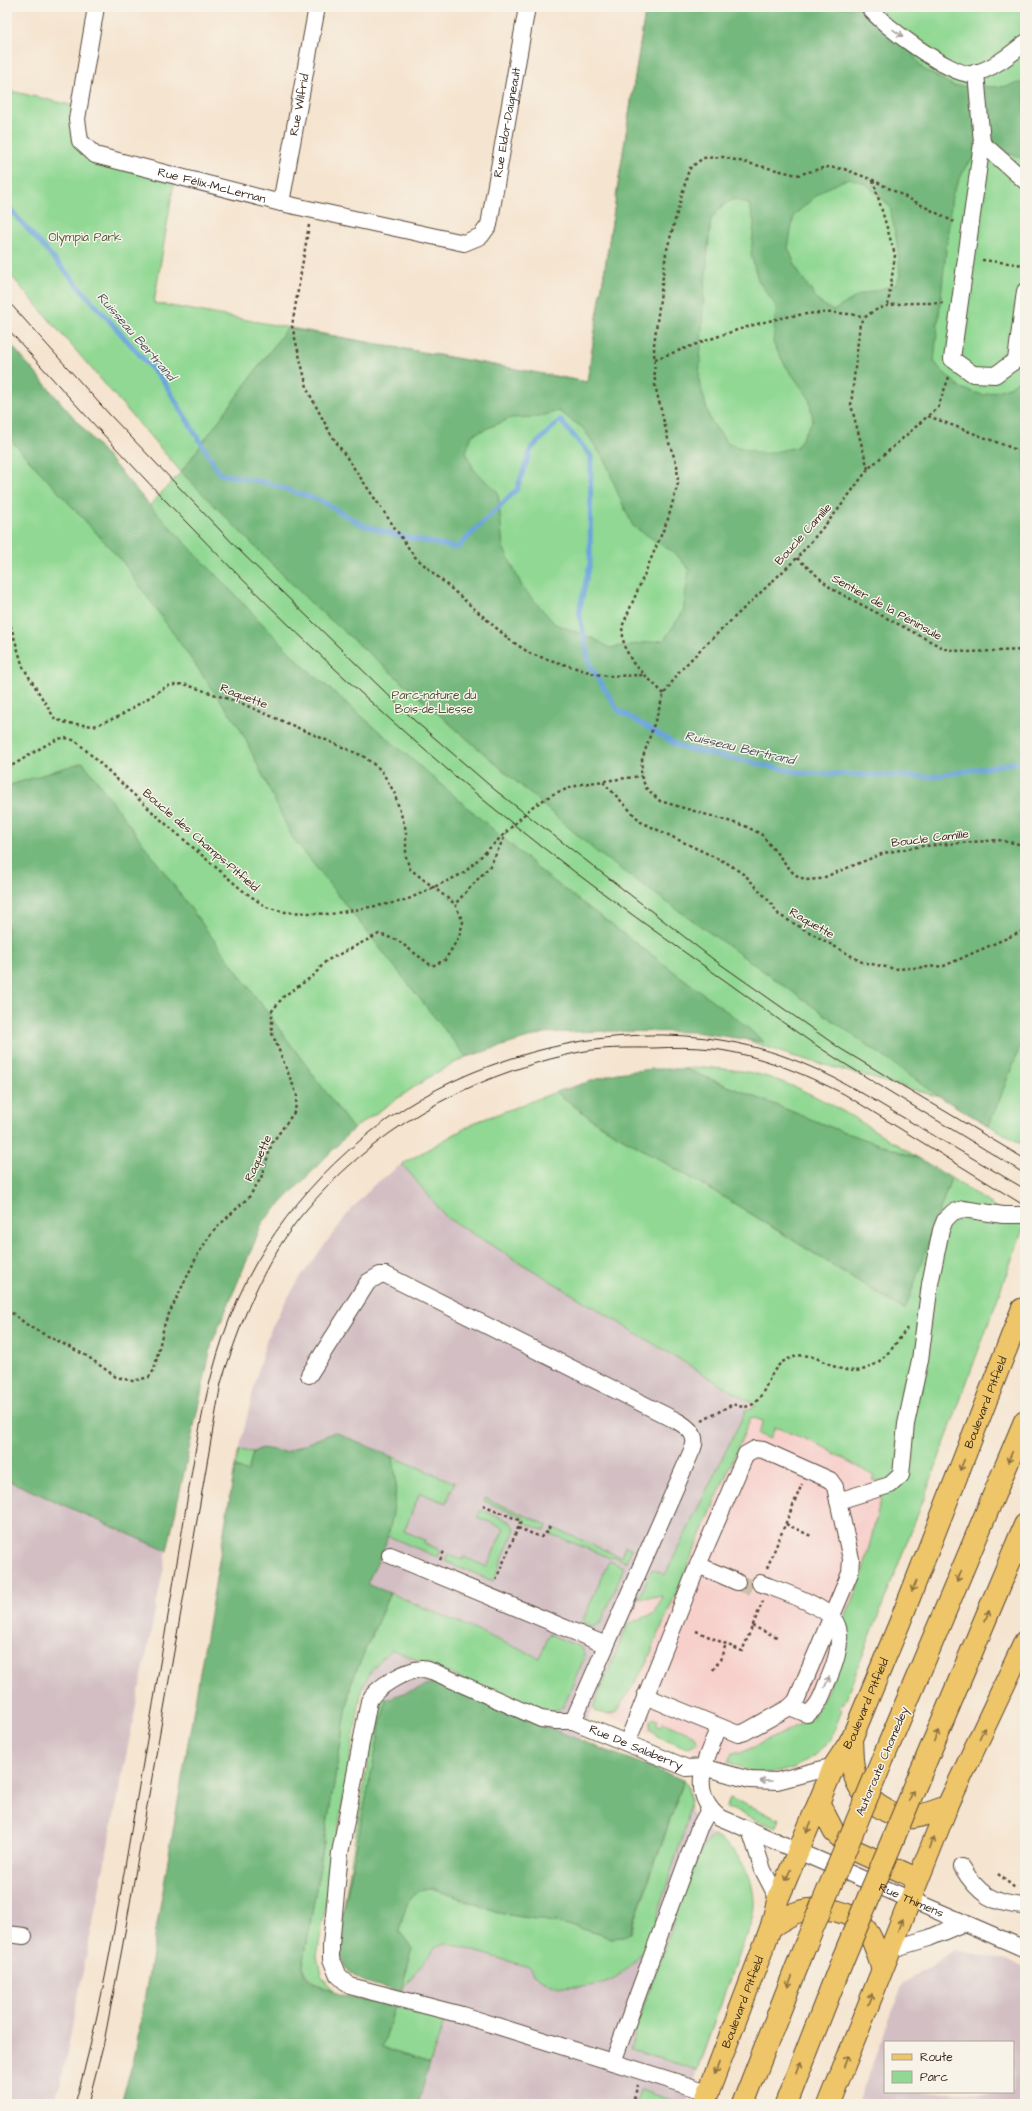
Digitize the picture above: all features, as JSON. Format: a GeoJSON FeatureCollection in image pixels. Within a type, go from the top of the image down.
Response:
{"type":"FeatureCollection","features":[{"type":"Feature","properties":{"kind":"highway","name":"Autoroute Chomedey"},"geometry":{"type":"LineString","coordinates":[[743,2104],[804,1946],[1025,1421]]}},
{"type":"Feature","properties":{"kind":"highway"},"geometry":{"type":"LineString","coordinates":[[786,2104],[842,1961],[1025,1525]]}},
{"type":"Feature","properties":{"kind":"highway"},"geometry":{"type":"LineString","coordinates":[[851,1740],[855,1777],[866,1795],[878,1806],[894,1814],[908,1817],[921,1816],[947,1807]]}},
{"type":"Feature","properties":{"kind":"main road","name":"Boulevard Pitfield"},"geometry":{"type":"LineString","coordinates":[[706,2098],[771,1927],[778,1899],[834,1766],[851,1740],[900,1622],[1021,1318],[1025,1300]]}},
{"type":"Feature","properties":{"kind":"main road"},"geometry":{"type":"LineString","coordinates":[[829,2104],[947,1807],[1025,1642]]}},
{"type":"Feature","properties":{"kind":"main road"},"geometry":{"type":"LineString","coordinates":[[819,1803],[834,1832],[854,1850],[918,1879]]}},
{"type":"Feature","properties":{"kind":"main road"},"geometry":{"type":"LineString","coordinates":[[771,1927],[795,1913],[824,1909],[841,1912],[854,1918],[865,1929],[886,1959]]}},
{"type":"Feature","properties":{"kind":"street","name":"Rue Félix-McLernan"},"geometry":{"type":"LineString","coordinates":[[96,7],[77,119],[80,141],[95,156],[311,210],[464,243],[481,236]]}},
{"type":"Feature","properties":{"kind":"street","name":"Rue Wilfrid"},"geometry":{"type":"LineString","coordinates":[[282,203],[316,7]]}},
{"type":"Feature","properties":{"kind":"street","name":"Rue Eldor-Daigneault"},"geometry":{"type":"LineString","coordinates":[[481,236],[489,225],[493,207],[527,7]]}},
{"type":"Feature","properties":{"kind":"street"},"geometry":{"type":"LineString","coordinates":[[869,7],[876,17],[886,25],[942,64],[963,74],[976,72],[991,66],[1025,43]]}},
{"type":"Feature","properties":{"kind":"street"},"geometry":{"type":"LineString","coordinates":[[976,72],[982,143],[971,231],[952,359],[973,374],[995,375],[1016,360],[1025,290]]}},
{"type":"Feature","properties":{"kind":"street"},"geometry":{"type":"LineString","coordinates":[[982,143],[1025,181]]}},
{"type":"Feature","properties":{"kind":"street"},"geometry":{"type":"LineString","coordinates":[[838,1501],[890,1485],[901,1475],[906,1424],[920,1360],[927,1302],[941,1230],[948,1215],[963,1209],[1003,1215],[1025,1215]]}},
{"type":"Feature","properties":{"kind":"street"},"geometry":{"type":"LineString","coordinates":[[309,1375],[368,1282],[374,1278],[386,1275],[519,1340],[677,1421],[689,1429],[695,1439],[694,1448],[573,1720],[556,1721],[541,1719],[434,1672],[422,1669],[401,1675],[379,1688],[369,1701],[350,1794],[340,1853],[334,1905],[331,1959],[337,1974],[350,1986],[462,2015],[613,2062],[706,2098]]}},
{"type":"Feature","properties":{"kind":"street"},"geometry":{"type":"LineString","coordinates":[[627,1743],[645,1696],[699,1561],[746,1454],[752,1450],[758,1449],[769,1452],[830,1480],[835,1487],[852,1563],[850,1573],[833,1618],[796,1701],[790,1707],[742,1733],[734,1733],[645,1696]]}},
{"type":"Feature","properties":{"kind":"street"},"geometry":{"type":"LineString","coordinates":[[390,1555],[606,1645]]}},
{"type":"Feature","properties":{"kind":"street"},"geometry":{"type":"LineString","coordinates":[[699,1561],[738,1578]]}},
{"type":"Feature","properties":{"kind":"street"},"geometry":{"type":"LineString","coordinates":[[762,1586],[817,1617],[833,1618]]}},
{"type":"Feature","properties":{"kind":"street","name":"Rue De Salaberry"},"geometry":{"type":"LineString","coordinates":[[573,1720],[687,1768],[703,1767],[750,1780],[777,1781],[834,1766]]}},
{"type":"Feature","properties":{"kind":"street"},"geometry":{"type":"LineString","coordinates":[[719,1727],[703,1767],[701,1776],[703,1789],[710,1808],[719,1817],[798,1851]]}},
{"type":"Feature","properties":{"kind":"street"},"geometry":{"type":"LineString","coordinates":[[613,2062],[699,1828],[710,1808]]}},
{"type":"Feature","properties":{"kind":"street"},"geometry":{"type":"LineString","coordinates":[[750,1830],[763,1870],[778,1899]]}},
{"type":"Feature","properties":{"kind":"street","name":"Rue Thimens"},"geometry":{"type":"LineString","coordinates":[[798,1851],[1025,1949]]}},
{"type":"Feature","properties":{"kind":"street"},"geometry":{"type":"LineString","coordinates":[[962,1867],[972,1883],[988,1897],[1008,1905],[1025,1906]]}},
{"type":"Feature","properties":{"kind":"street"},"geometry":{"type":"LineString","coordinates":[[886,1959],[964,1923]]}},
{"type":"Feature","properties":{"kind":"street"},"geometry":{"type":"LineString","coordinates":[[7,1934],[24,1936]]}},
{"type":"Feature","properties":{"kind":"path"},"geometry":{"type":"LineString","coordinates":[[664,694],[633,663],[624,646],[622,627],[668,519],[678,484],[677,465],[669,442],[655,385],[654,345],[666,254],[689,169],[703,158],[723,157],[796,175],[827,167],[844,169],[873,180],[971,231]]}},
{"type":"Feature","properties":{"kind":"path"},"geometry":{"type":"LineString","coordinates":[[873,180],[895,255],[888,305]]}},
{"type":"Feature","properties":{"kind":"path"},"geometry":{"type":"LineString","coordinates":[[311,210],[292,326],[308,391],[330,432],[414,556],[510,640],[530,654],[595,674],[610,676],[645,675]]}},
{"type":"Feature","properties":{"kind":"path"},"geometry":{"type":"LineString","coordinates":[[967,258],[1025,265]]}},
{"type":"Feature","properties":{"kind":"path"},"geometry":{"type":"LineString","coordinates":[[868,469],[851,405],[860,323],[864,317],[876,309],[888,305],[960,302]]}},
{"type":"Feature","properties":{"kind":"path"},"geometry":{"type":"LineString","coordinates":[[655,358],[757,324],[788,317],[805,314],[850,314],[864,317]]}},
{"type":"Feature","properties":{"kind":"path","name":"Boucle Camille"},"geometry":{"type":"LineString","coordinates":[[952,359],[948,385],[938,407],[868,469],[837,511],[797,558],[701,649],[679,672],[664,694],[642,760],[641,776],[646,788],[660,801],[745,826],[761,834],[794,874],[806,880],[820,879],[884,853],[922,846],[998,840],[1025,845]]}},
{"type":"Feature","properties":{"kind":"path"},"geometry":{"type":"LineString","coordinates":[[928,416],[1025,453]]}},
{"type":"Feature","properties":{"kind":"path","name":"Sentier de la Péninsule"},"geometry":{"type":"LineString","coordinates":[[797,558],[832,589],[945,649],[966,652],[1025,650]]}},
{"type":"Feature","properties":{"kind":"path","name":"Raquette"},"geometry":{"type":"LineString","coordinates":[[7,614],[23,667],[55,719],[67,724],[94,726],[120,716],[167,686],[184,684],[243,704],[363,756],[381,770],[394,792],[406,830],[406,857],[410,869],[455,904],[463,922],[459,937],[445,960],[432,966],[397,940],[379,934],[326,961],[313,976],[284,996],[272,1011],[272,1033],[297,1094],[295,1111],[272,1143],[261,1178],[249,1197],[213,1231],[198,1254],[165,1322],[154,1370],[149,1377],[133,1381],[116,1377],[87,1356],[30,1327],[7,1308]]}},
{"type":"Feature","properties":{"kind":"path","name":"Boucle des Champs-Pitfield"},"geometry":{"type":"LineString","coordinates":[[7,768],[22,761],[55,740],[64,738],[76,741],[159,818],[242,890],[266,907],[285,912],[330,914],[404,901],[464,874],[506,834]]}},
{"type":"Feature","properties":{"kind":"path"},"geometry":{"type":"LineString","coordinates":[[455,904],[490,866],[506,834],[532,807],[555,793],[582,784],[641,776]]}},
{"type":"Feature","properties":{"kind":"path","name":"Raquette"},"geometry":{"type":"LineString","coordinates":[[603,781],[641,822],[728,863],[746,876],[770,902],[779,915],[862,962],[896,969],[944,966],[1025,930]]}},
{"type":"Feature","properties":{"kind":"path"},"geometry":{"type":"LineString","coordinates":[[689,1429],[733,1404],[745,1408],[751,1406],[763,1392],[777,1366],[793,1357],[800,1355],[808,1356],[846,1370],[864,1371],[870,1368],[890,1351],[927,1302]]}},
{"type":"Feature","properties":{"kind":"path"},"geometry":{"type":"LineString","coordinates":[[696,1631],[742,1651],[752,1626],[762,1586],[803,1484],[796,1481]]}},
{"type":"Feature","properties":{"kind":"path"},"geometry":{"type":"LineString","coordinates":[[483,1505],[521,1522],[494,1584]]}},
{"type":"Feature","properties":{"kind":"path"},"geometry":{"type":"LineString","coordinates":[[786,1524],[813,1537]]}},
{"type":"Feature","properties":{"kind":"path"},"geometry":{"type":"LineString","coordinates":[[518,1528],[541,1537],[548,1532],[550,1526]]}},
{"type":"Feature","properties":{"kind":"path"},"geometry":{"type":"LineString","coordinates":[[445,1549],[440,1561],[447,1564]]}},
{"type":"Feature","properties":{"kind":"path"},"geometry":{"type":"LineString","coordinates":[[752,1626],[777,1637]]}},
{"type":"Feature","properties":{"kind":"path"},"geometry":{"type":"LineString","coordinates":[[713,1670],[720,1660],[726,1644]]}},
{"type":"Feature","properties":{"kind":"path"},"geometry":{"type":"LineString","coordinates":[[632,2104],[637,2089]]}},
{"type":"Feature","properties":{"kind":"shaded area"},"geometry":{"type":"Polygon","coordinates":[[[402,1164],[447,1218],[750,1402],[665,1575],[652,1569],[579,1740],[438,1682],[386,1699],[351,1683],[390,1593],[367,1584],[235,1467],[267,1338],[281,1309],[300,1278],[349,1212],[374,1185],[402,1164]]]}},
{"type":"Feature","properties":{"kind":"shaded area"},"geometry":{"type":"Polygon","coordinates":[[[750,1402],[925,1496],[832,1736],[824,1747],[804,1762],[794,1767],[767,1772],[754,1772],[687,1748],[595,1711],[594,1706],[652,1569],[665,1575],[750,1402]]]}},
{"type":"Feature","properties":{"kind":"shaded area"},"geometry":{"type":"Polygon","coordinates":[[[7,1479],[167,1551],[61,2082],[52,2104],[7,2104],[7,1479]]]}},
{"type":"Feature","properties":{"kind":"shaded area"},"geometry":{"type":"Polygon","coordinates":[[[684,1780],[688,1787],[691,1810],[695,1819],[708,1833],[718,1838],[731,1848],[743,1864],[750,1881],[754,1906],[747,1932],[686,2104],[402,2104],[382,2048],[431,1888],[622,1957],[684,1780]]]}},
{"type":"Feature","properties":{"kind":"shaded area"},"geometry":{"type":"Polygon","coordinates":[[[954,1950],[1007,1960],[1025,1968],[1025,2104],[857,2104],[903,1984],[954,1950]]]}},
{"type":"Feature","properties":{"kind":"green space","name":"Parc-nature du Bois-de-Liesse"},"geometry":{"type":"Polygon","coordinates":[[[646,7],[1025,7],[1025,1146],[940,1097],[789,1055],[722,1031],[548,1026],[463,1054],[466,1057],[432,1075],[353,1129],[349,1124],[7,1473],[7,343],[149,506],[181,472],[7,271],[7,90],[79,107],[77,119],[98,159],[175,176],[154,303],[587,382],[646,7]]]}},
{"type":"Feature","properties":{"kind":"green space"},"geometry":{"type":"Polygon","coordinates":[[[646,7],[878,7],[923,69],[954,86],[1001,87],[1025,82],[1025,160],[1012,154],[982,154],[967,164],[952,195],[934,361],[941,370],[961,388],[983,395],[1010,387],[1025,375],[1025,1034],[989,1126],[940,1097],[598,853],[309,601],[181,472],[287,328],[587,382],[646,7]],[[849,178],[823,190],[794,215],[788,248],[799,273],[818,301],[833,311],[859,295],[895,285],[900,276],[898,249],[890,206],[866,184],[849,178]],[[734,199],[722,206],[711,219],[704,294],[699,380],[710,420],[728,444],[764,454],[797,447],[813,420],[809,398],[785,365],[773,343],[776,306],[758,280],[751,255],[754,222],[749,204],[734,199]],[[558,411],[538,417],[511,418],[472,435],[466,452],[474,470],[498,492],[503,547],[523,588],[555,624],[595,639],[609,648],[664,640],[683,612],[689,570],[677,555],[633,526],[618,494],[606,462],[583,428],[558,411]]]}},
{"type":"Feature","properties":{"kind":"green space"},"geometry":{"type":"Polygon","coordinates":[[[7,340],[150,506],[299,662],[548,877],[741,1022],[764,1042],[694,1032],[598,1031],[545,1033],[466,1057],[292,837],[240,728],[122,561],[7,436],[7,340]]]}},
{"type":"Feature","properties":{"kind":"green space"},"geometry":{"type":"Polygon","coordinates":[[[83,762],[353,1129],[263,1222],[212,1343],[167,1551],[7,1480],[7,786],[83,762]]]}},
{"type":"Feature","properties":{"kind":"green space"},"geometry":{"type":"Polygon","coordinates":[[[703,1067],[749,1072],[785,1083],[845,1112],[920,1159],[833,1128],[685,1069],[703,1067]]]}},
{"type":"Feature","properties":{"kind":"green space"},"geometry":{"type":"Polygon","coordinates":[[[652,1069],[685,1069],[833,1128],[920,1159],[951,1178],[905,1310],[732,1202],[594,1121],[556,1092],[617,1073],[652,1069]]]}},
{"type":"Feature","properties":{"kind":"green space"},"geometry":{"type":"Polygon","coordinates":[[[556,1092],[594,1121],[732,1202],[904,1310],[951,1178],[1024,1226],[925,1496],[844,1703],[841,1703],[839,1708],[842,1709],[835,1729],[826,1744],[818,1753],[809,1760],[787,1770],[764,1773],[753,1772],[728,1762],[732,1752],[743,1752],[813,1718],[839,1667],[849,1626],[843,1623],[862,1575],[882,1495],[883,1481],[872,1480],[874,1476],[820,1445],[775,1427],[770,1439],[758,1434],[763,1421],[751,1417],[646,1664],[617,1712],[607,1715],[595,1711],[594,1706],[597,1698],[628,1624],[655,1613],[662,1596],[639,1598],[652,1569],[665,1575],[746,1410],[756,1406],[447,1218],[402,1164],[476,1122],[556,1092]]]}},
{"type":"Feature","properties":{"kind":"green space"},"geometry":{"type":"Polygon","coordinates":[[[335,1432],[391,1456],[394,1464],[396,1484],[388,1535],[379,1560],[367,1584],[390,1593],[351,1683],[303,1966],[306,1975],[313,1982],[322,1987],[361,2000],[395,2007],[382,2048],[430,2063],[418,2104],[121,2104],[135,2054],[235,1467],[248,1472],[253,1452],[262,1448],[285,1452],[335,1432]]]}},
{"type":"Feature","properties":{"kind":"green space"},"geometry":{"type":"Polygon","coordinates":[[[239,1450],[253,1452],[248,1472],[235,1467],[239,1450]]]}},
{"type":"Feature","properties":{"kind":"green space"},"geometry":{"type":"Polygon","coordinates":[[[391,1456],[455,1483],[446,1503],[420,1493],[404,1531],[425,1540],[424,1543],[440,1550],[437,1557],[388,1536],[396,1486],[396,1475],[391,1456]]]}},
{"type":"Feature","properties":{"kind":"green space"},"geometry":{"type":"Polygon","coordinates":[[[485,1498],[547,1525],[545,1531],[523,1522],[524,1518],[484,1501],[485,1498]]]}},
{"type":"Feature","properties":{"kind":"green space"},"geometry":{"type":"Polygon","coordinates":[[[481,1510],[510,1522],[515,1529],[493,1581],[445,1561],[448,1554],[462,1560],[464,1557],[487,1567],[504,1528],[477,1517],[481,1510]]]}},
{"type":"Feature","properties":{"kind":"green space"},"geometry":{"type":"Polygon","coordinates":[[[553,1528],[621,1557],[625,1546],[632,1549],[626,1562],[612,1556],[610,1558],[551,1534],[553,1528]]]}},
{"type":"Feature","properties":{"kind":"green space"},"geometry":{"type":"Polygon","coordinates":[[[609,1561],[624,1567],[601,1623],[592,1627],[582,1622],[609,1561]]]}},
{"type":"Feature","properties":{"kind":"green space"},"geometry":{"type":"Polygon","coordinates":[[[390,1593],[540,1658],[549,1634],[582,1648],[585,1656],[563,1707],[551,1712],[532,1708],[391,1649],[372,1669],[362,1688],[317,1956],[321,1975],[334,1992],[319,1985],[311,1979],[303,1966],[351,1683],[390,1593]]]}},
{"type":"Feature","properties":{"kind":"green space"},"geometry":{"type":"Polygon","coordinates":[[[438,1682],[579,1740],[684,1780],[630,1932],[624,1937],[612,1938],[561,1923],[503,1914],[432,1888],[424,1889],[417,1892],[408,1903],[399,1931],[413,1949],[400,1992],[370,1984],[351,1974],[342,1956],[340,1942],[341,1924],[386,1699],[438,1682]]]}},
{"type":"Feature","properties":{"kind":"green space"},"geometry":{"type":"Polygon","coordinates":[[[379,1695],[386,1699],[341,1924],[379,1695]]]}},
{"type":"Feature","properties":{"kind":"green space"},"geometry":{"type":"Polygon","coordinates":[[[653,1718],[658,1720],[656,1725],[661,1727],[663,1722],[695,1736],[698,1742],[687,1748],[657,1736],[650,1729],[651,1720],[653,1718]]]}},
{"type":"Feature","properties":{"kind":"green space"},"geometry":{"type":"Polygon","coordinates":[[[684,1780],[688,1787],[690,1798],[687,1821],[649,1941],[635,1961],[619,1975],[601,1984],[563,1987],[547,1982],[533,1975],[529,1967],[447,1943],[435,1948],[400,1992],[413,1949],[399,1931],[408,1903],[417,1892],[423,1889],[431,1888],[503,1914],[561,1923],[612,1938],[631,1932],[684,1780]]]}},
{"type":"Feature","properties":{"kind":"green space"},"geometry":{"type":"Polygon","coordinates":[[[730,1798],[780,1819],[776,1828],[726,1807],[730,1798]]]}},
{"type":"Feature","properties":{"kind":"green space"},"geometry":{"type":"Polygon","coordinates":[[[713,1836],[730,1848],[743,1865],[752,1885],[754,1906],[749,1927],[697,2070],[630,2049],[635,2034],[634,2032],[693,1869],[704,1844],[713,1836]]]}},
{"type":"Feature","properties":{"kind":"green space"},"geometry":{"type":"Polygon","coordinates":[[[395,2007],[440,2018],[444,2022],[430,2063],[382,2048],[395,2007]]]}},
{"type":"Feature","properties":{"kind":"green space"},"geometry":{"type":"Polygon","coordinates":[[[640,2090],[684,2104],[636,2104],[640,2090]]]}},
{"type":"Feature","properties":{"kind":"waterway","name":"Ruisseau Bertrand"},"geometry":{"type":"LineString","coordinates":[[7,206],[164,382],[220,474],[268,483],[321,501],[363,525],[395,535],[457,548],[517,489],[531,449],[560,420],[591,456],[590,563],[579,612],[590,666],[618,710],[682,748],[802,773],[931,777],[1025,761]]}},
{"type":"Feature","properties":{"kind":"tunnel"},"geometry":{"type":"LineString","coordinates":[[737,1582],[757,1590]]}},
{"type":"Feature","properties":{"kind":"tram line"},"geometry":{"type":"LineString","coordinates":[[7,300],[109,414],[243,554],[415,721],[495,790],[713,959],[841,1049],[1025,1159]]}},
{"type":"Feature","properties":{"kind":"tram line"},"geometry":{"type":"LineString","coordinates":[[7,328],[120,453],[238,574],[359,691],[486,802],[605,895],[795,1031],[860,1074],[1025,1174]]}},
{"type":"Feature","properties":{"kind":"tram line"},"geometry":{"type":"LineString","coordinates":[[75,2104],[92,2038],[113,1938],[195,1451],[212,1373],[238,1298],[256,1263],[297,1203],[321,1176],[375,1128],[436,1090],[469,1074],[510,1059],[553,1047],[596,1039],[640,1035],[683,1036],[727,1041],[769,1051],[811,1067],[858,1091],[1025,1189]]}},
{"type":"Feature","properties":{"kind":"tram line"},"geometry":{"type":"LineString","coordinates":[[88,2104],[104,2042],[122,1949],[221,1383],[244,1317],[275,1254],[301,1216],[328,1186],[358,1158],[389,1134],[422,1112],[457,1093],[494,1077],[532,1064],[592,1050],[676,1047],[713,1049],[764,1060],[828,1086],[844,1094],[1025,1206]]}},
{"type":"Feature","properties":{"kind":"park label","name":"Olympia Park"},"geometry":{"type":"Point","coordinates":[85,237]}}]}
